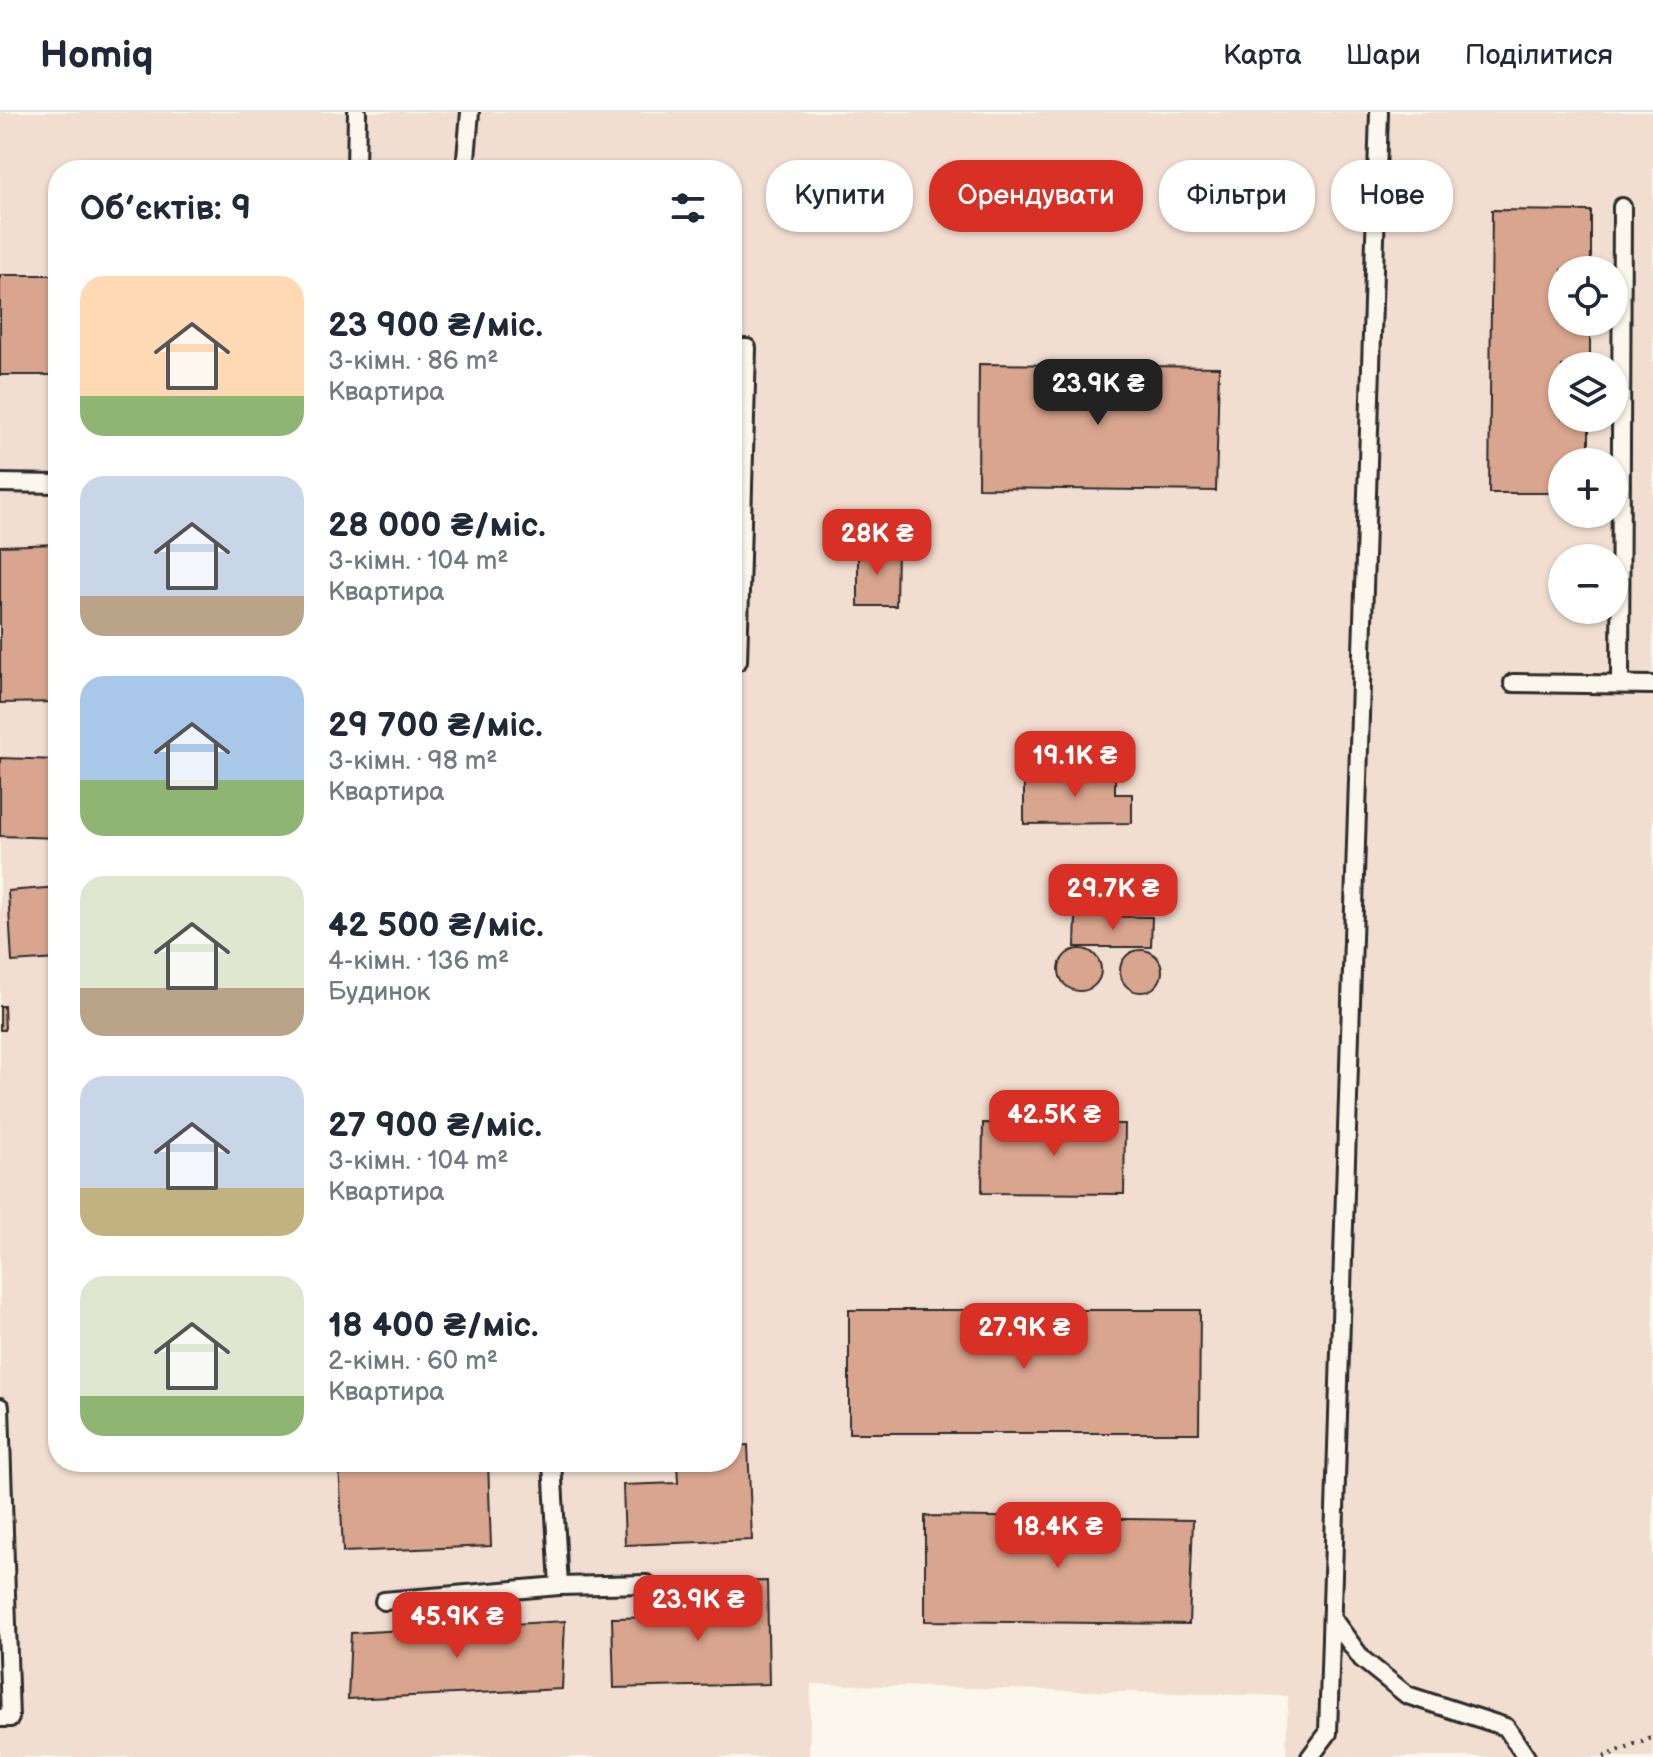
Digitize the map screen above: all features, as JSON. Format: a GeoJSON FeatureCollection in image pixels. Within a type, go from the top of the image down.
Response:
{"type":"FeatureCollection","features":[{"type":"Feature","properties":{"kind":"lane"},"geometry":{"type":"LineString","coordinates":[[356,160],[357,112]]}},
{"type":"Feature","properties":{"kind":"lane"},"geometry":{"type":"LineString","coordinates":[[466,160],[470,112]]}},
{"type":"Feature","properties":{"kind":"lane"},"geometry":{"type":"LineString","coordinates":[[1310,1757],[1328,1733],[1379,112]]}},
{"type":"Feature","properties":{"kind":"lane"},"geometry":{"type":"LineString","coordinates":[[1620,684],[1622,207]]}},
{"type":"Feature","properties":{"kind":"lane"},"geometry":{"type":"LineString","coordinates":[[742,348],[747,348],[742,522]]}},
{"type":"Feature","properties":{"kind":"lane"},"geometry":{"type":"LineString","coordinates":[[0,483],[48,484]]}},
{"type":"Feature","properties":{"kind":"lane"},"geometry":{"type":"LineString","coordinates":[[1513,683],[1653,685]]}},
{"type":"Feature","properties":{"kind":"lane"},"geometry":{"type":"LineString","coordinates":[[0,1407],[10,1718],[0,1718]]}},
{"type":"Feature","properties":{"kind":"lane"},"geometry":{"type":"LineString","coordinates":[[554,1472],[559,1586]]}},
{"type":"Feature","properties":{"kind":"lane"},"geometry":{"type":"LineString","coordinates":[[384,1601],[559,1586],[647,1584]]}},
{"type":"Feature","properties":{"kind":"lane"},"geometry":{"type":"LineString","coordinates":[[1332,1618],[1362,1659],[1407,1695],[1506,1727],[1526,1757]]}},
{"type":"Feature","properties":{"kind":"path"},"geometry":{"type":"LineString","coordinates":[[1604,1757],[1653,1737]]}},
{"type":"Feature","properties":{"kind":"shaded area"},"geometry":{"type":"Polygon","coordinates":[[[0,112],[1653,112],[1653,1757],[1286,1757],[1288,1696],[811,1684],[809,1757],[0,1757],[0,112]]]}},
{"type":"Feature","properties":{"kind":"building"},"geometry":{"type":"Polygon","coordinates":[[[1492,210],[1591,211],[1591,256],[1548,256],[1548,336],[1590,336],[1590,352],[1548,352],[1548,432],[1589,432],[1589,448],[1548,448],[1548,493],[1489,493],[1492,210]]]}},
{"type":"Feature","properties":{"kind":"building"},"geometry":{"type":"Polygon","coordinates":[[[0,275],[48,275],[48,375],[0,375],[0,275]]]}},
{"type":"Feature","properties":{"kind":"building"},"geometry":{"type":"Polygon","coordinates":[[[979,364],[1219,367],[1216,491],[978,488],[979,364]]]}},
{"type":"Feature","properties":{"kind":"building"},"geometry":{"type":"Polygon","coordinates":[[[48,544],[48,702],[0,703],[0,546],[48,544]]]}},
{"type":"Feature","properties":{"kind":"building"},"geometry":{"type":"Polygon","coordinates":[[[858,548],[897,549],[896,606],[858,606],[858,548]]]}},
{"type":"Feature","properties":{"kind":"building"},"geometry":{"type":"Polygon","coordinates":[[[0,758],[48,760],[48,838],[0,836],[0,758]]]}},
{"type":"Feature","properties":{"kind":"building"},"geometry":{"type":"Polygon","coordinates":[[[1024,773],[1115,773],[1115,794],[1132,794],[1132,823],[1024,824],[1024,773]]]}},
{"type":"Feature","properties":{"kind":"building"},"geometry":{"type":"Polygon","coordinates":[[[48,888],[48,960],[12,962],[8,891],[48,888]]]}},
{"type":"Feature","properties":{"kind":"building"},"geometry":{"type":"Polygon","coordinates":[[[1076,916],[1152,917],[1151,947],[1075,947],[1076,916]]]}},
{"type":"Feature","properties":{"kind":"building"},"geometry":{"type":"Polygon","coordinates":[[[1080,949],[1095,955],[1101,970],[1095,985],[1080,991],[1065,985],[1059,970],[1065,955],[1080,949]]]}},
{"type":"Feature","properties":{"kind":"building"},"geometry":{"type":"Polygon","coordinates":[[[1141,950],[1156,956],[1162,971],[1156,986],[1141,992],[1126,986],[1120,971],[1126,956],[1141,950]]]}},
{"type":"Feature","properties":{"kind":"building"},"geometry":{"type":"Polygon","coordinates":[[[0,1006],[4,1006],[5,1030],[0,1030],[0,1006]]]}},
{"type":"Feature","properties":{"kind":"building"},"geometry":{"type":"Polygon","coordinates":[[[983,1123],[1125,1124],[1124,1194],[982,1193],[983,1123]]]}},
{"type":"Feature","properties":{"kind":"building"},"geometry":{"type":"Polygon","coordinates":[[[849,1310],[1200,1310],[1199,1433],[849,1433],[849,1310]]]}},
{"type":"Feature","properties":{"kind":"building"},"geometry":{"type":"Polygon","coordinates":[[[742,1445],[748,1445],[752,1540],[625,1545],[623,1485],[678,1483],[677,1472],[742,1472],[742,1445]]]}},
{"type":"Feature","properties":{"kind":"building"},"geometry":{"type":"Polygon","coordinates":[[[339,1472],[488,1472],[491,1546],[343,1552],[339,1472]]]}},
{"type":"Feature","properties":{"kind":"building"},"geometry":{"type":"Polygon","coordinates":[[[925,1516],[1193,1520],[1189,1624],[925,1621],[925,1516]]]}},
{"type":"Feature","properties":{"kind":"building"},"geometry":{"type":"Polygon","coordinates":[[[767,1581],[769,1684],[614,1688],[612,1618],[708,1616],[706,1582],[767,1581]]]}},
{"type":"Feature","properties":{"kind":"building"},"geometry":{"type":"Polygon","coordinates":[[[565,1621],[562,1689],[348,1699],[351,1633],[565,1621]]]}}]}
